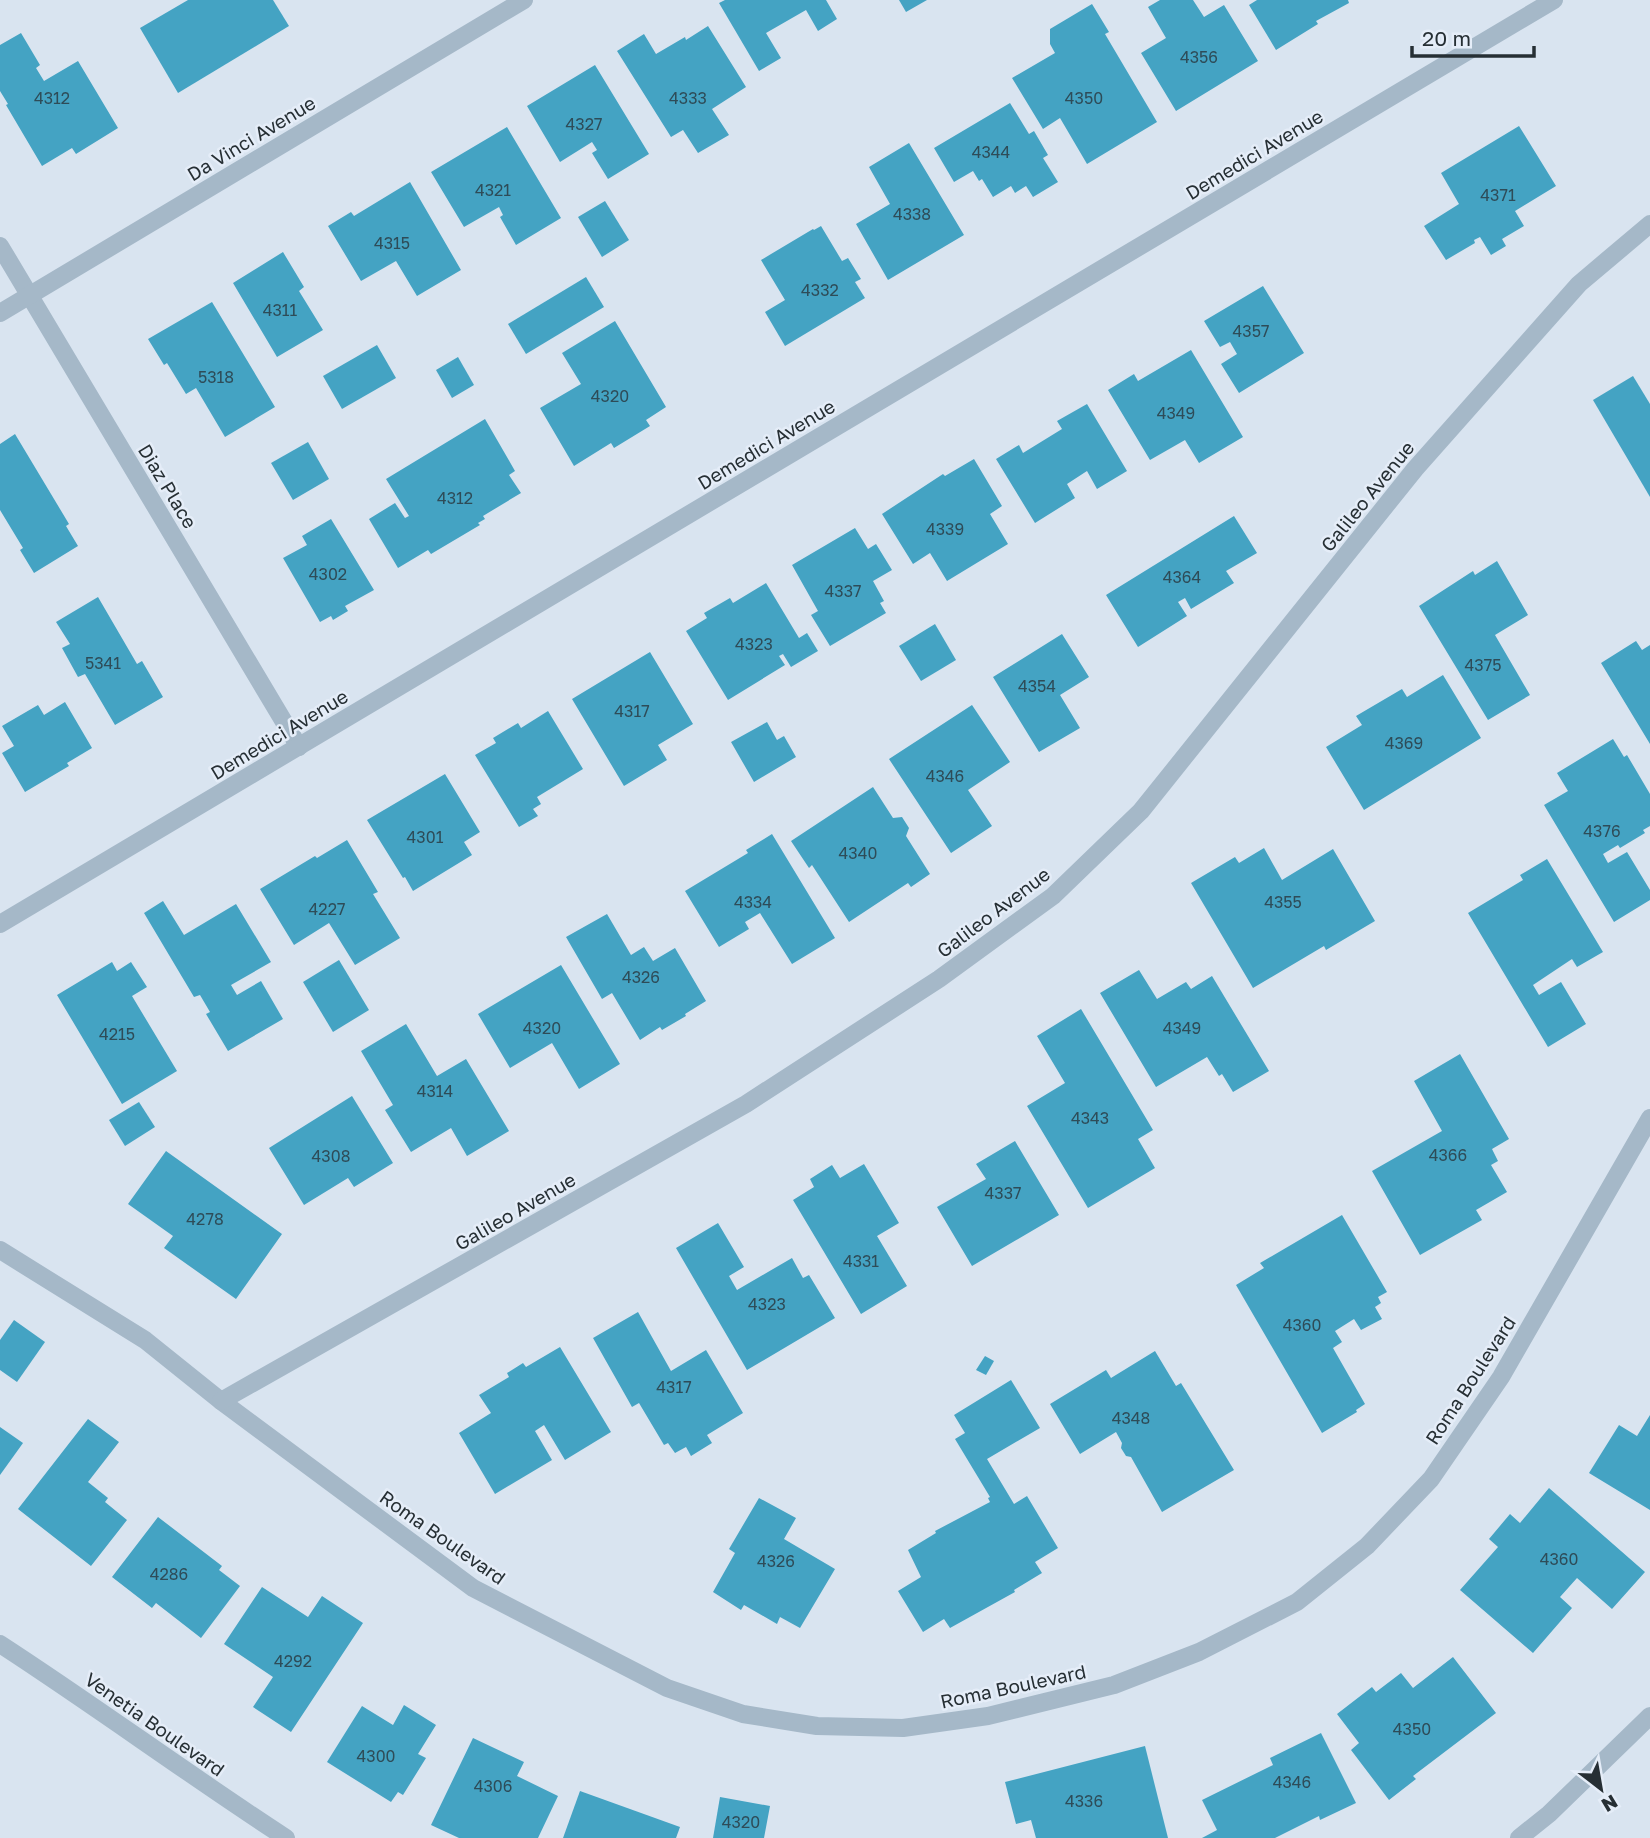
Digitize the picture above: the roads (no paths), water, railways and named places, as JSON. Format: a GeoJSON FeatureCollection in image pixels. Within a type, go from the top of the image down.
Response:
{"type":"FeatureCollection","features":[{"type":"Feature","properties":{"kind":"street","name":"Da Vinci Avenue"},"geometry":{"type":"LineString","coordinates":[[0,313],[524,0]]}},
{"type":"Feature","properties":{"kind":"street","name":"Demedici Avenue"},"geometry":{"type":"LineString","coordinates":[[0,924],[1554,0]]}},
{"type":"Feature","properties":{"kind":"street","name":"Galileo Avenue"},"geometry":{"type":"LineString","coordinates":[[221,1401],[746,1104],[939,979],[1053,897],[1141,811],[1415,469],[1579,284],[1650,224]]}},
{"type":"Feature","properties":{"kind":"street","name":"Diaz Place"},"geometry":{"type":"LineString","coordinates":[[0,246],[299,747]]}},
{"type":"Feature","properties":{"kind":"street","name":"Roma Boulevard"},"geometry":{"type":"LineString","coordinates":[[0,1250],[145,1340],[221,1401],[472,1588],[667,1688],[743,1714],[817,1726],[903,1728],[988,1716],[1115,1685],[1199,1652],[1297,1602],[1367,1546],[1431,1479],[1501,1377],[1650,1118]]}},
{"type":"Feature","properties":{"kind":"street","name":"Venetia Boulevard"},"geometry":{"type":"LineString","coordinates":[[0,1644],[286,1838]]}},
{"type":"Feature","properties":{"kind":"street"},"geometry":{"type":"LineString","coordinates":[[1519,1838],[1549,1814],[1650,1716]]}}]}
